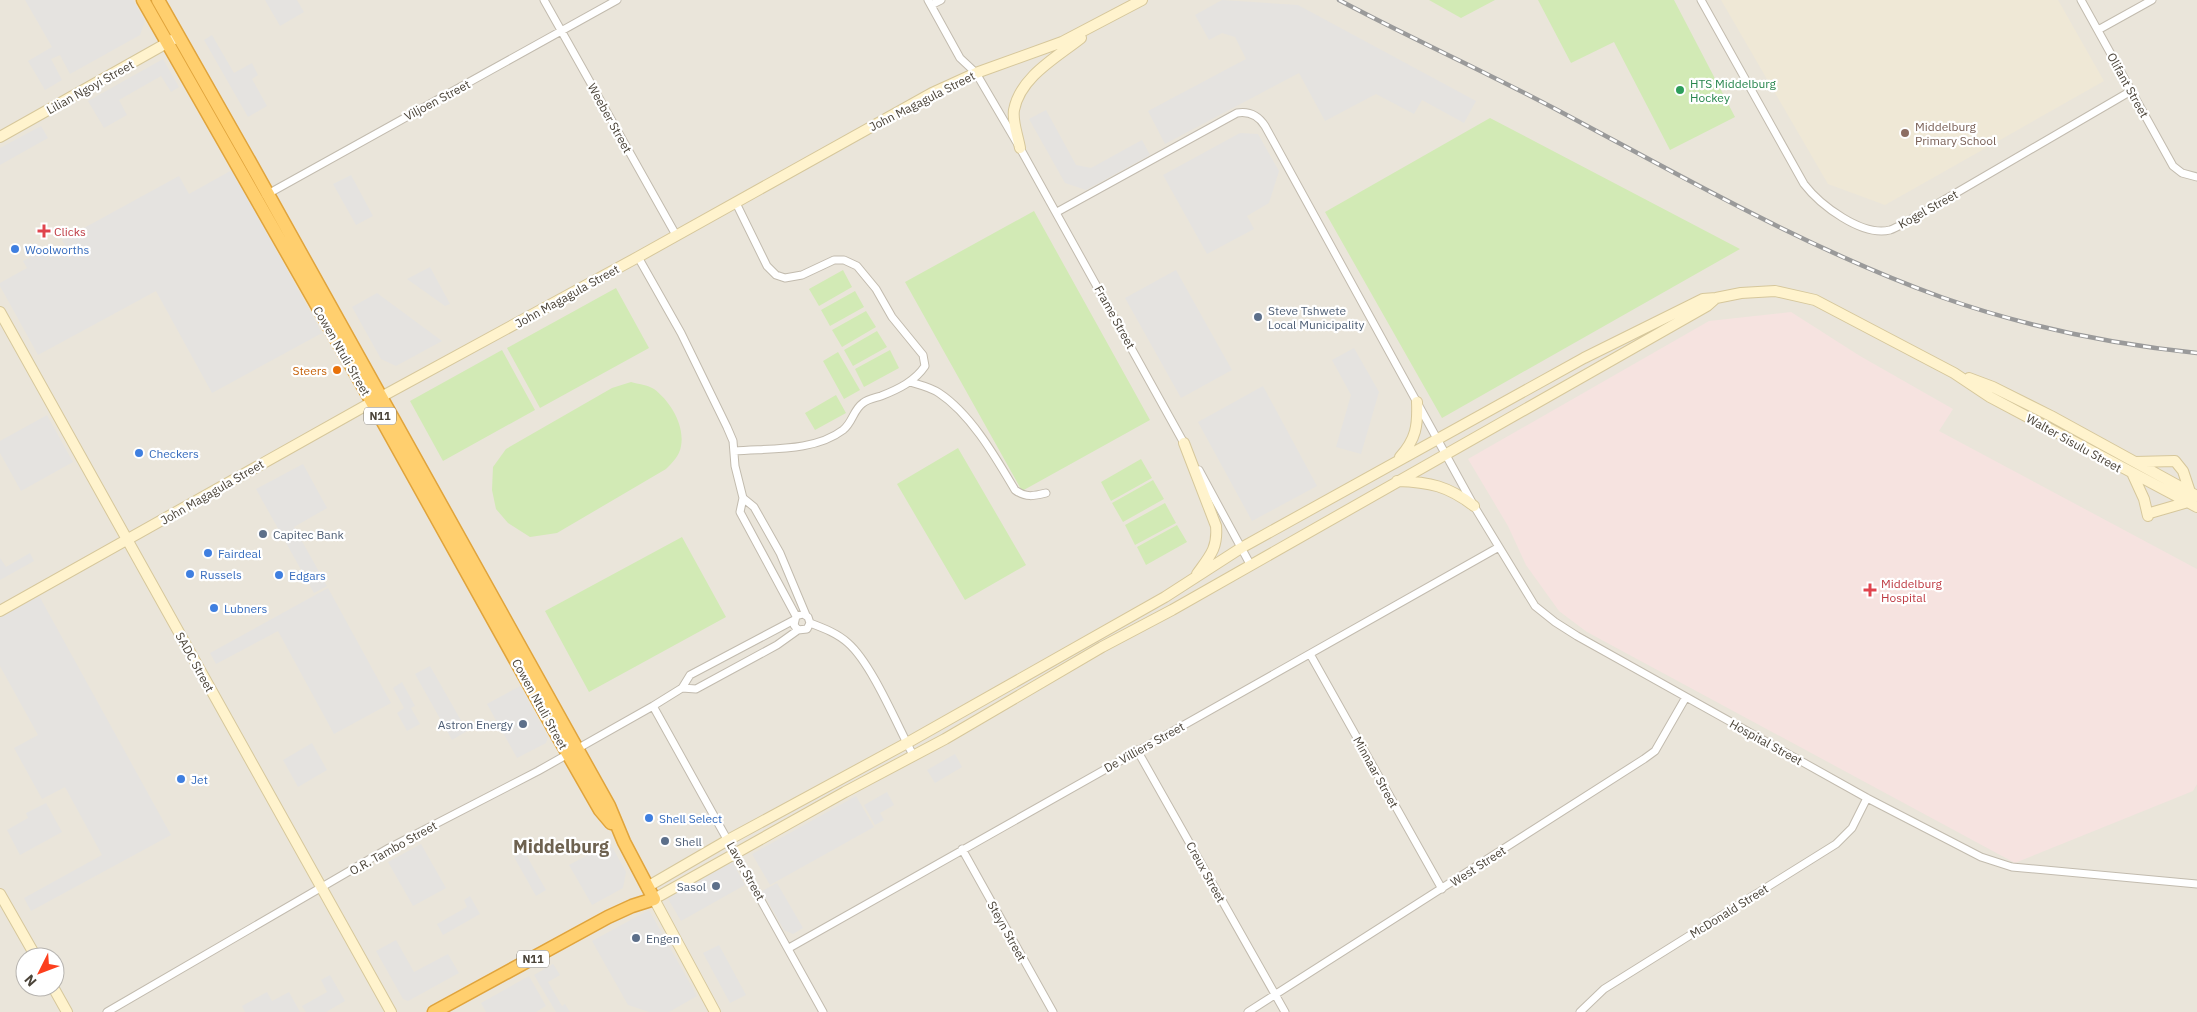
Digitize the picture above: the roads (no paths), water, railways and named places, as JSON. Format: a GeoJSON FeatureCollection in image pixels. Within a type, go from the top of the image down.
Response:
{"type":"FeatureCollection","features":[{"type":"Feature","properties":{"kind":"highway","name":"Cowen Ntuli Street"},"geometry":{"type":"LineString","coordinates":[[143,0],[262,197],[377,399],[573,751],[600,810],[618,830],[654,899]]}},
{"type":"Feature","properties":{"kind":"highway","name":"Cowen Ntuli Street"},"geometry":{"type":"LineString","coordinates":[[158,0],[179,36],[262,197]]}},
{"type":"Feature","properties":{"kind":"highway","name":"N11"},"geometry":{"type":"LineString","coordinates":[[632,906],[647,887]]}},
{"type":"Feature","properties":{"kind":"highway","name":"N11"},"geometry":{"type":"LineString","coordinates":[[434,1012],[632,906],[654,899]]}},
{"type":"Feature","properties":{"kind":"main road","name":"John Magagula Street"},"geometry":{"type":"LineString","coordinates":[[0,611],[377,399],[736,204],[932,93],[976,73],[1053,46],[1095,26],[1142,0]]}},
{"type":"Feature","properties":{"kind":"main road"},"geometry":{"type":"LineString","coordinates":[[1020,148],[1014,110],[1020,92],[1035,74],[1095,26]]}},
{"type":"Feature","properties":{"kind":"main road","name":"Lilian Ngoyi Street"},"geometry":{"type":"LineString","coordinates":[[0,138],[179,36]]}},
{"type":"Feature","properties":{"kind":"main road","name":"Walter Sisulu Street"},"geometry":{"type":"LineString","coordinates":[[647,887],[1165,597],[1241,548],[1584,358],[1703,299],[1740,293],[1775,291],[1815,300],[1954,372],[1993,387],[2193,493]]}},
{"type":"Feature","properties":{"kind":"main road"},"geometry":{"type":"LineString","coordinates":[[654,899],[1172,610],[1707,306],[1716,298]]}},
{"type":"Feature","properties":{"kind":"main road","name":"SADC Street"},"geometry":{"type":"LineString","coordinates":[[0,312],[391,1012]]}},
{"type":"Feature","properties":{"kind":"main road","name":"Walter Sisulu Street"},"geometry":{"type":"LineString","coordinates":[[1954,372],[1990,397],[2133,475],[2193,505]]}},
{"type":"Feature","properties":{"kind":"main road"},"geometry":{"type":"LineString","coordinates":[[1394,464],[1411,445],[1416,430],[1417,402]]}},
{"type":"Feature","properties":{"kind":"main road"},"geometry":{"type":"LineString","coordinates":[[1184,443],[1216,526],[1217,538],[1213,551],[1194,578]]}},
{"type":"Feature","properties":{"kind":"main road"},"geometry":{"type":"LineString","coordinates":[[2133,462],[2176,461],[2193,493]]}},
{"type":"Feature","properties":{"kind":"main road"},"geometry":{"type":"LineString","coordinates":[[2133,475],[2149,515],[2193,505]]}},
{"type":"Feature","properties":{"kind":"main road"},"geometry":{"type":"LineString","coordinates":[[1398,481],[1435,484],[1448,488],[1474,506]]}},
{"type":"Feature","properties":{"kind":"main road"},"geometry":{"type":"LineString","coordinates":[[1165,597],[1172,610]]}},
{"type":"Feature","properties":{"kind":"main road"},"geometry":{"type":"LineString","coordinates":[[1043,664],[1050,677]]}},
{"type":"Feature","properties":{"kind":"main road"},"geometry":{"type":"LineString","coordinates":[[0,894],[30,947]]}},
{"type":"Feature","properties":{"kind":"main road","name":"Cowen Ntuli Street"},"geometry":{"type":"LineString","coordinates":[[654,899],[716,1012]]}},
{"type":"Feature","properties":{"kind":"main road"},"geometry":{"type":"LineString","coordinates":[[59,997],[67,1012]]}},
{"type":"Feature","properties":{"kind":"street","name":"Weeber Street"},"geometry":{"type":"LineString","coordinates":[[544,0],[676,235]]}},
{"type":"Feature","properties":{"kind":"street","name":"Viljoen Street"},"geometry":{"type":"LineString","coordinates":[[262,197],[617,0]]}},
{"type":"Feature","properties":{"kind":"street"},"geometry":{"type":"LineString","coordinates":[[929,3],[941,0]]}},
{"type":"Feature","properties":{"kind":"street","name":"Kogel Street"},"geometry":{"type":"LineString","coordinates":[[1701,0],[1804,184],[1831,211],[1845,219],[1876,230],[1890,230],[1908,221],[2131,91]]}},
{"type":"Feature","properties":{"kind":"street","name":"Olifant Street"},"geometry":{"type":"LineString","coordinates":[[2081,0],[2177,170],[2188,176],[2197,177]]}},
{"type":"Feature","properties":{"kind":"street"},"geometry":{"type":"LineString","coordinates":[[2098,30],[2152,0]]}},
{"type":"Feature","properties":{"kind":"street","name":"Frame Street"},"geometry":{"type":"LineString","coordinates":[[929,3],[960,58],[976,73],[1057,212],[1250,564]]}},
{"type":"Feature","properties":{"kind":"street","name":"Hospital Street"},"geometry":{"type":"LineString","coordinates":[[1057,212],[1237,113],[1251,113],[1261,119],[1447,453],[1474,506],[1535,606],[1541,612],[1577,636],[1867,798],[1981,857],[2012,867],[2197,884]]}},
{"type":"Feature","properties":{"kind":"street"},"geometry":{"type":"LineString","coordinates":[[734,450],[814,444],[828,438],[848,426],[856,410],[863,403],[910,382],[925,366],[923,355],[892,317],[876,289],[857,266],[844,260],[834,260],[802,275],[784,278],[776,275],[767,266],[736,204]]}},
{"type":"Feature","properties":{"kind":"street"},"geometry":{"type":"LineString","coordinates":[[638,257],[681,333],[727,428],[734,450],[735,466],[743,498],[740,512],[795,618],[794,625],[798,630],[807,629],[810,623]]}},
{"type":"Feature","properties":{"kind":"street"},"geometry":{"type":"LineString","coordinates":[[910,382],[939,393],[952,404],[980,436],[1015,490],[1023,496],[1032,497],[1046,493]]}},
{"type":"Feature","properties":{"kind":"street"},"geometry":{"type":"LineString","coordinates":[[743,498],[754,507],[780,553],[810,623],[838,635],[849,643],[863,662],[914,755]]}},
{"type":"Feature","properties":{"kind":"street","name":"De Villiers Street"},"geometry":{"type":"LineString","coordinates":[[789,948],[1499,547]]}},
{"type":"Feature","properties":{"kind":"street"},"geometry":{"type":"LineString","coordinates":[[795,618],[806,615]]}},
{"type":"Feature","properties":{"kind":"street","name":"O.R. Tambo Street"},"geometry":{"type":"LineString","coordinates":[[107,1012],[402,841],[573,751],[653,706],[682,688],[690,674],[795,618]]}},
{"type":"Feature","properties":{"kind":"street","name":"O.R. Tambo Street"},"geometry":{"type":"LineString","coordinates":[[682,688],[696,689],[777,645],[798,630]]}},
{"type":"Feature","properties":{"kind":"street"},"geometry":{"type":"LineString","coordinates":[[744,645],[752,658]]}},
{"type":"Feature","properties":{"kind":"street","name":"Minnaar Street"},"geometry":{"type":"LineString","coordinates":[[1310,654],[1442,889]]}},
{"type":"Feature","properties":{"kind":"street","name":"West Street"},"geometry":{"type":"LineString","coordinates":[[1248,1012],[1644,759],[1655,751],[1686,697]]}},
{"type":"Feature","properties":{"kind":"street","name":"Laver Street"},"geometry":{"type":"LineString","coordinates":[[653,706],[736,852],[823,1012]]}},
{"type":"Feature","properties":{"kind":"street","name":"Creux Street"},"geometry":{"type":"LineString","coordinates":[[1137,750],[1285,1012]]}},
{"type":"Feature","properties":{"kind":"street","name":"McDonald Street"},"geometry":{"type":"LineString","coordinates":[[1580,1012],[1604,988],[1836,844],[1852,828],[1867,798]]}},
{"type":"Feature","properties":{"kind":"street","name":"Steyn Street"},"geometry":{"type":"LineString","coordinates":[[962,849],[1053,1012]]}},
{"type":"Feature","properties":{"kind":"railway"},"geometry":{"type":"LineString","coordinates":[[1339,0],[1533,98],[1795,235],[1892,278],[1941,297],[2035,325],[2132,345],[2197,353]]}},
{"type":"Feature","properties":{"kind":"place","name":"HTS Middelburg Hockey"},"geometry":{"type":"Point","coordinates":[1680,90]}},
{"type":"Feature","properties":{"kind":"place","name":"Middelburg Primary School"},"geometry":{"type":"Point","coordinates":[1905,133]}},
{"type":"Feature","properties":{"kind":"place","name":"Clicks"},"geometry":{"type":"Point","coordinates":[44,231]}},
{"type":"Feature","properties":{"kind":"place","name":"Woolworths"},"geometry":{"type":"Point","coordinates":[15,249]}},
{"type":"Feature","properties":{"kind":"place","name":"Steve Tshwete Local Municipality"},"geometry":{"type":"Point","coordinates":[1258,317]}},
{"type":"Feature","properties":{"kind":"place","name":"Steers"},"geometry":{"type":"Point","coordinates":[337,370]}},
{"type":"Feature","properties":{"kind":"place","name":"Checkers"},"geometry":{"type":"Point","coordinates":[139,453]}},
{"type":"Feature","properties":{"kind":"place","name":"Capitec Bank"},"geometry":{"type":"Point","coordinates":[263,534]}},
{"type":"Feature","properties":{"kind":"place","name":"Fairdeal"},"geometry":{"type":"Point","coordinates":[208,553]}},
{"type":"Feature","properties":{"kind":"place","name":"Russels"},"geometry":{"type":"Point","coordinates":[190,574]}},
{"type":"Feature","properties":{"kind":"place","name":"Edgars"},"geometry":{"type":"Point","coordinates":[279,575]}},
{"type":"Feature","properties":{"kind":"place","name":"Middelburg Hospital"},"geometry":{"type":"Point","coordinates":[1870,590]}},
{"type":"Feature","properties":{"kind":"place","name":"Lubners"},"geometry":{"type":"Point","coordinates":[214,608]}},
{"type":"Feature","properties":{"kind":"place","name":"Astron Energy"},"geometry":{"type":"Point","coordinates":[523,724]}},
{"type":"Feature","properties":{"kind":"place","name":"Jet"},"geometry":{"type":"Point","coordinates":[181,779]}},
{"type":"Feature","properties":{"kind":"place","name":"Shell Select"},"geometry":{"type":"Point","coordinates":[649,818]}},
{"type":"Feature","properties":{"kind":"place","name":"Shell"},"geometry":{"type":"Point","coordinates":[665,841]}},
{"type":"Feature","properties":{"kind":"place","name":"Sasol"},"geometry":{"type":"Point","coordinates":[716,886]}},
{"type":"Feature","properties":{"kind":"place","name":"Engen"},"geometry":{"type":"Point","coordinates":[636,938]}},
{"type":"Feature","properties":{"kind":"district","name":"Middelburg"},"geometry":{"type":"Point","coordinates":[561,846]}}]}
